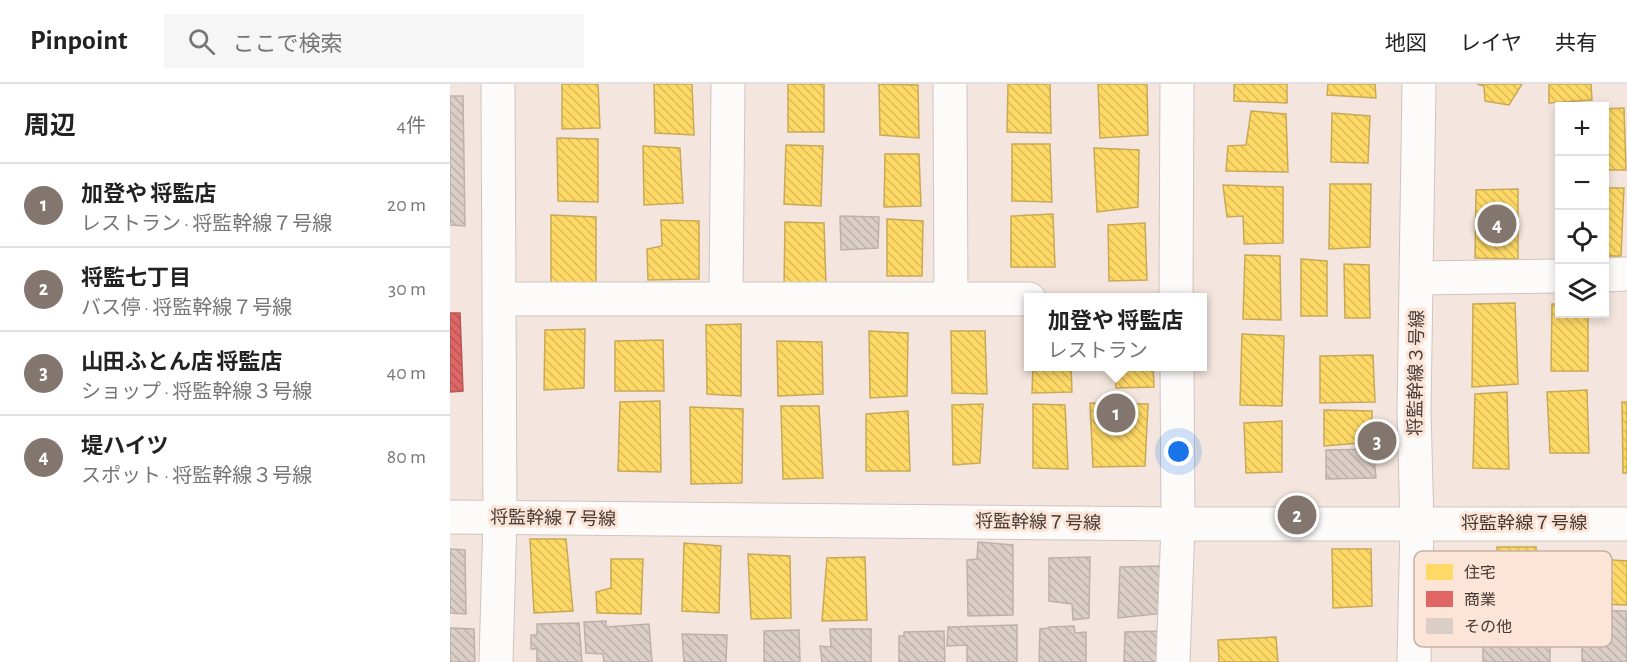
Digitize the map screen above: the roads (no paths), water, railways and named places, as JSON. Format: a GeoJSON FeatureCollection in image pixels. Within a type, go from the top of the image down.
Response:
{"type":"FeatureCollection","features":[{"type":"Feature","properties":{"kind":"street"},"geometry":{"type":"LineString","coordinates":[[496,662],[500,517],[498,84]]}},
{"type":"Feature","properties":{"kind":"street"},"geometry":{"type":"LineString","coordinates":[[726,299],[728,84]]}},
{"type":"Feature","properties":{"kind":"street"},"geometry":{"type":"LineString","coordinates":[[950,84],[951,298]]}},
{"type":"Feature","properties":{"kind":"street"},"geometry":{"type":"LineString","coordinates":[[1176,293],[1177,84]]}},
{"type":"Feature","properties":{"kind":"street","name":"将監幹線３号線"},"geometry":{"type":"LineString","coordinates":[[1416,551],[1414,412],[1419,84]]}},
{"type":"Feature","properties":{"kind":"street"},"geometry":{"type":"LineString","coordinates":[[1609,275],[1627,274]]}},
{"type":"Feature","properties":{"kind":"street"},"geometry":{"type":"LineString","coordinates":[[1417,279],[1555,276]]}},
{"type":"Feature","properties":{"kind":"street"},"geometry":{"type":"LineString","coordinates":[[499,299],[1024,299]]}},
{"type":"Feature","properties":{"kind":"street"},"geometry":{"type":"LineString","coordinates":[[1173,662],[1178,524],[1177,371]]}},
{"type":"Feature","properties":{"kind":"street","name":"将監幹線７号線"},"geometry":{"type":"LineString","coordinates":[[450,517],[1178,524],[1627,524]]}},
{"type":"Feature","properties":{"kind":"street","name":"将監幹線３号線"},"geometry":{"type":"LineString","coordinates":[[1414,647],[1414,662]]}},
{"type":"Feature","properties":{"kind":"place","name":"堤ハイツ"},"geometry":{"type":"Point","coordinates":[1497,224]}},
{"type":"Feature","properties":{"kind":"place","name":"加登や 将監店"},"geometry":{"type":"Point","coordinates":[1116,413]}},
{"type":"Feature","properties":{"kind":"place","name":"山田ふとん店 将監店"},"geometry":{"type":"Point","coordinates":[1377,441]}},
{"type":"Feature","properties":{"kind":"place","name":"将監七丁目"},"geometry":{"type":"Point","coordinates":[1297,515]}}]}
